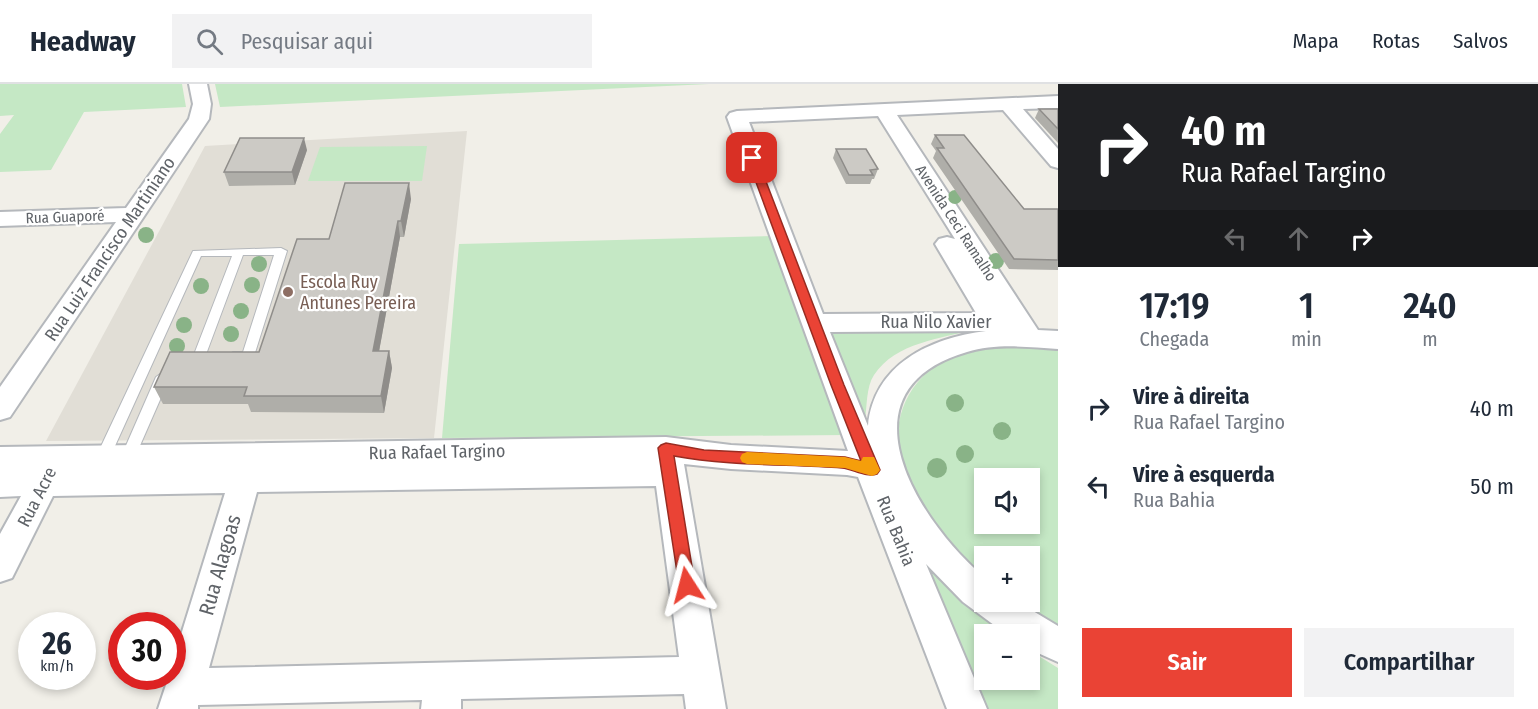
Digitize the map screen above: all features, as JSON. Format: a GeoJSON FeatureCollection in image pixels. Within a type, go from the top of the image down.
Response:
{"type":"FeatureCollection","features":[{"type":"Feature","properties":{"kind":"street","name":"Rua Luiz Francisco Martiniano"},"geometry":{"type":"LineString","coordinates":[[0,409],[202,113],[198,84]]}},
{"type":"Feature","properties":{"kind":"street"},"geometry":{"type":"LineString","coordinates":[[875,111],[1058,102]]}},
{"type":"Feature","properties":{"kind":"street"},"geometry":{"type":"LineString","coordinates":[[1009,105],[1058,162]]}},
{"type":"Feature","properties":{"kind":"street","name":"Rua Bahia"},"geometry":{"type":"LineString","coordinates":[[875,111],[737,117],[814,323],[879,470],[967,709]]}},
{"type":"Feature","properties":{"kind":"street","name":"Avenida Ceci Ramalho"},"geometry":{"type":"LineString","coordinates":[[875,111],[1011,329]]}},
{"type":"Feature","properties":{"kind":"street","name":"Rua Guaporé"},"geometry":{"type":"LineString","coordinates":[[0,219],[131,215]]}},
{"type":"Feature","properties":{"kind":"street","name":"Rua Nilo Xavier"},"geometry":{"type":"LineString","coordinates":[[814,323],[1011,329],[1058,322]]}},
{"type":"Feature","properties":{"kind":"street"},"geometry":{"type":"LineString","coordinates":[[974,589],[934,551],[879,470],[884,408],[896,384],[914,364],[939,350],[1011,329],[1058,340]]}},
{"type":"Feature","properties":{"kind":"street"},"geometry":{"type":"LineString","coordinates":[[0,368],[29,367]]}},
{"type":"Feature","properties":{"kind":"street","name":"Rua Rafael Targino"},"geometry":{"type":"LineString","coordinates":[[0,459],[50,471],[668,461],[704,456],[845,462],[879,470]]}},
{"type":"Feature","properties":{"kind":"street","name":"Rua Rafael Targino"},"geometry":{"type":"LineString","coordinates":[[0,484],[116,457],[249,468]]}},
{"type":"Feature","properties":{"kind":"street"},"geometry":{"type":"LineString","coordinates":[[181,698],[704,692],[668,461]]}},
{"type":"Feature","properties":{"kind":"street","name":"Rua Alagoas"},"geometry":{"type":"LineString","coordinates":[[181,698],[249,468]]}},
{"type":"Feature","properties":{"kind":"street","name":"Rua Acre"},"geometry":{"type":"LineString","coordinates":[[0,567],[50,471]]}},
{"type":"Feature","properties":{"kind":"street"},"geometry":{"type":"LineString","coordinates":[[1004,612],[1030,630],[1058,645]]}},
{"type":"Feature","properties":{"kind":"lane"},"geometry":{"type":"LineString","coordinates":[[116,457],[197,253],[239,252],[281,252],[248,356],[204,357],[239,252]]}},
{"type":"Feature","properties":{"kind":"lane"},"geometry":{"type":"LineString","coordinates":[[116,457],[167,368]]}},
{"type":"Feature","properties":{"kind":"shaded area","name":"Escola Ruy Antunes Pereira"},"geometry":{"type":"Polygon","coordinates":[[[467,131],[434,438],[46,441],[205,146],[467,131]]]}},
{"type":"Feature","properties":{"kind":"green space"},"geometry":{"type":"Polygon","coordinates":[[[0,84],[182,84],[186,107],[84,112],[51,170],[0,172],[0,134],[14,115],[0,116],[0,84]]]}},
{"type":"Feature","properties":{"kind":"green space"},"geometry":{"type":"Polygon","coordinates":[[[215,84],[709,84],[220,107],[215,84]]]}},
{"type":"Feature","properties":{"kind":"green space"},"geometry":{"type":"Polygon","coordinates":[[[427,146],[422,181],[308,181],[320,147],[427,146]]]}},
{"type":"Feature","properties":{"kind":"green space"},"geometry":{"type":"Polygon","coordinates":[[[773,236],[847,435],[442,438],[459,244],[773,236]]]}},
{"type":"Feature","properties":{"kind":"green space"},"geometry":{"type":"Polygon","coordinates":[[[975,329],[920,343],[894,355],[883,364],[874,375],[870,385],[865,421],[831,331],[975,329]]]}},
{"type":"Feature","properties":{"kind":"green space"},"geometry":{"type":"Polygon","coordinates":[[[1016,345],[1058,348],[1058,625],[1034,612],[1040,612],[1040,546],[974,546],[974,567],[953,547],[925,514],[910,490],[901,467],[898,444],[899,422],[905,402],[916,384],[932,369],[951,357],[980,348],[1016,345]]]}},
{"type":"Feature","properties":{"kind":"green space"},"geometry":{"type":"Polygon","coordinates":[[[923,561],[956,596],[974,609],[974,612],[977,612],[994,624],[974,624],[974,681],[923,561]]]}},
{"type":"Feature","properties":{"kind":"green space"},"geometry":{"type":"Polygon","coordinates":[[[1040,657],[1058,668],[1058,709],[986,709],[978,690],[1040,690],[1040,657]]]}},
{"type":"Feature","properties":{"kind":"building"},"geometry":{"type":"Polygon","coordinates":[[[1039,109],[1058,109],[1058,129],[1039,109]]]}},
{"type":"Feature","properties":{"kind":"building"},"geometry":{"type":"Polygon","coordinates":[[[935,135],[964,135],[1024,209],[1058,209],[1058,260],[1014,259],[937,148],[944,148],[935,135]]]}},
{"type":"Feature","properties":{"kind":"building"},"geometry":{"type":"Polygon","coordinates":[[[240,138],[304,138],[292,172],[224,172],[240,138]]]}},
{"type":"Feature","properties":{"kind":"building"},"geometry":{"type":"Polygon","coordinates":[[[836,149],[866,149],[878,169],[870,170],[873,175],[849,175],[836,149]]]}},
{"type":"Feature","properties":{"kind":"building"},"geometry":{"type":"Polygon","coordinates":[[[345,183],[409,183],[401,221],[398,221],[373,351],[389,351],[381,396],[244,396],[247,387],[154,387],[170,352],[259,352],[297,239],[329,239],[345,183]]]}},
{"type":"Feature","properties":{"kind":"slow traffic"},"geometry":{"type":"LineString","coordinates":[[747,458],[845,462],[872,470],[868,461]]}},
{"type":"Feature","properties":{"kind":"place","name":"Escola Ruy Antunes Pereira"},"geometry":{"type":"Point","coordinates":[288,292]}},
{"type":"Feature","properties":{"kind":"route"},"geometry":{"type":"LineString","coordinates":[[687,585],[666,448],[704,456],[845,462],[872,470],[837,385],[752,158]]}}]}
